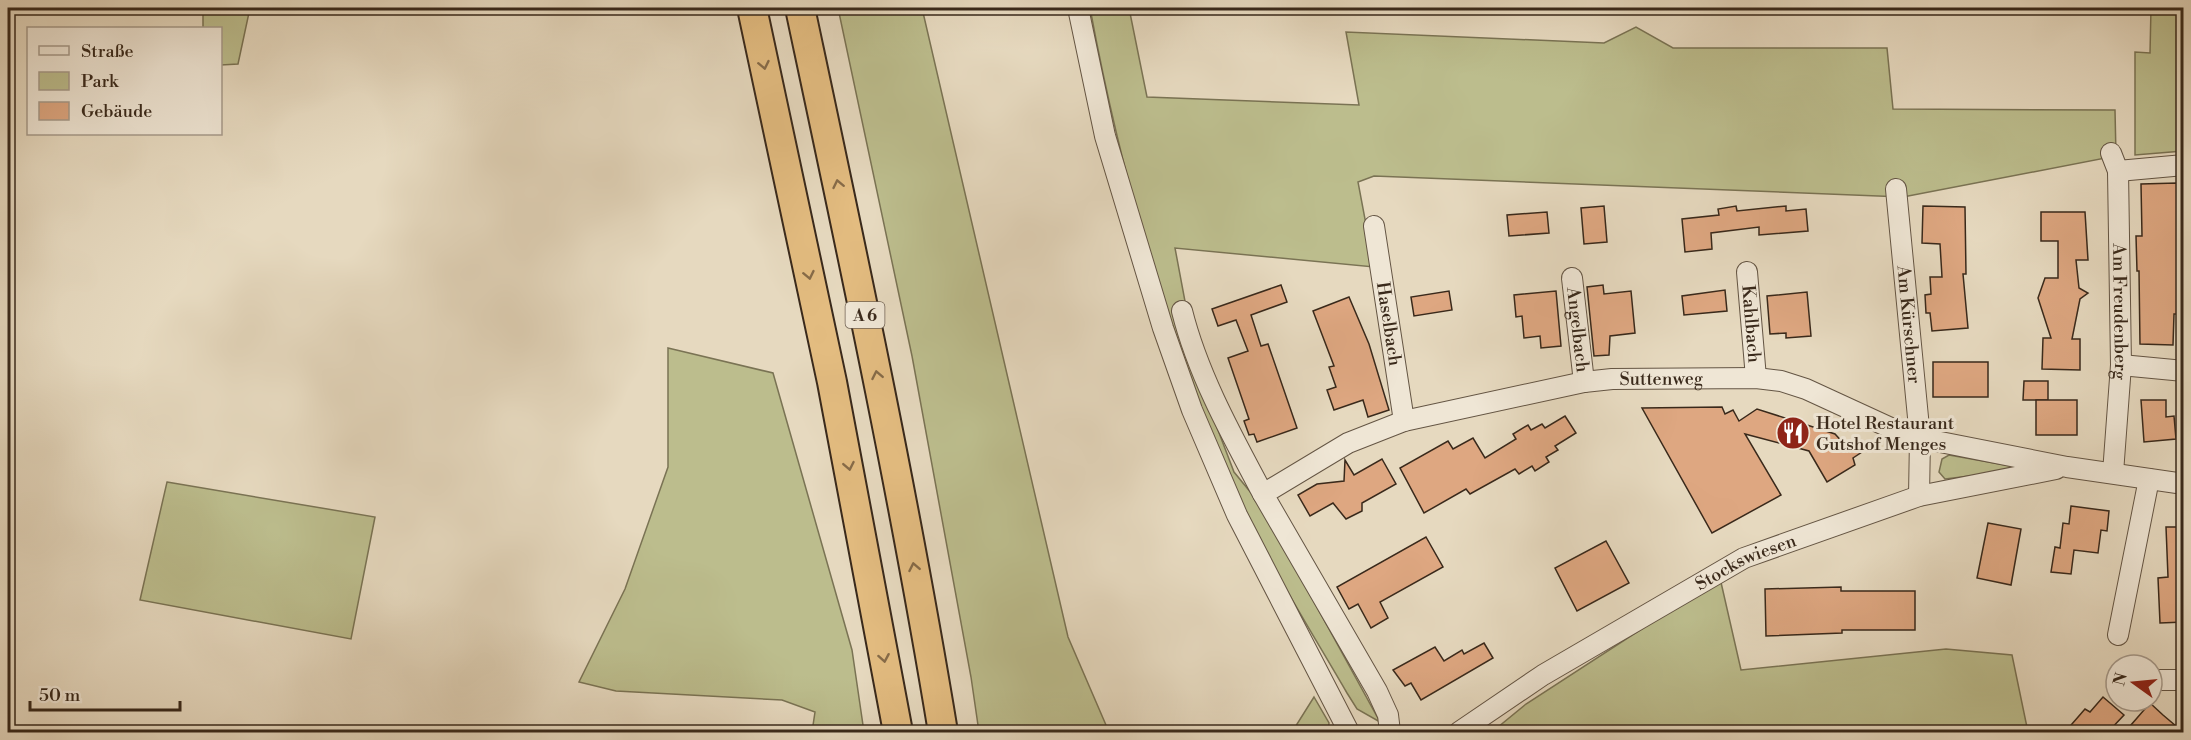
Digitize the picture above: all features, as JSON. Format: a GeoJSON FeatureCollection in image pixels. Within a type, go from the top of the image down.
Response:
{"type":"FeatureCollection","features":[{"type":"Feature","properties":{"kind":"highway","name":"A 6"},"geometry":{"type":"LineString","coordinates":[[752,8],[832,382],[898,732]]}},
{"type":"Feature","properties":{"kind":"highway","name":"A 6"},"geometry":{"type":"LineString","coordinates":[[800,8],[876,368],[926,624],[944,732]]}},
{"type":"Feature","properties":{"kind":"street"},"geometry":{"type":"LineString","coordinates":[[1078,8],[1105,136],[1163,327],[1192,410],[1237,515],[1348,732]]}},
{"type":"Feature","properties":{"kind":"street","name":"Am Freudenberg"},"geometry":{"type":"LineString","coordinates":[[2113,473],[2121,365],[2114,162],[2184,165]]}},
{"type":"Feature","properties":{"kind":"street","name":"Am Kürschner"},"geometry":{"type":"LineString","coordinates":[[1896,189],[1920,438],[1919,496]]}},
{"type":"Feature","properties":{"kind":"street","name":"Haselbach"},"geometry":{"type":"LineString","coordinates":[[1374,226],[1404,421]]}},
{"type":"Feature","properties":{"kind":"street","name":"Kahlbach"},"geometry":{"type":"LineString","coordinates":[[1747,272],[1756,378]]}},
{"type":"Feature","properties":{"kind":"street","name":"Angelbach"},"geometry":{"type":"LineString","coordinates":[[1572,278],[1584,382]]}},
{"type":"Feature","properties":{"kind":"street"},"geometry":{"type":"LineString","coordinates":[[1182,311],[1188,337],[1228,429],[1377,691],[1389,724]]}},
{"type":"Feature","properties":{"kind":"street"},"geometry":{"type":"LineString","coordinates":[[2121,365],[2184,371]]}},
{"type":"Feature","properties":{"kind":"street","name":"Suttenweg"},"geometry":{"type":"LineString","coordinates":[[1263,494],[1348,443],[1404,421],[1584,382],[1612,379],[1756,378],[1806,389],[1893,429],[1920,438],[2067,467]]}},
{"type":"Feature","properties":{"kind":"street"},"geometry":{"type":"LineString","coordinates":[[2067,467],[2184,484]]}},
{"type":"Feature","properties":{"kind":"street","name":"Stockswiesen"},"geometry":{"type":"LineString","coordinates":[[1459,732],[1543,675],[1744,558],[1919,496],[2067,467]]}},
{"type":"Feature","properties":{"kind":"street"},"geometry":{"type":"LineString","coordinates":[[2118,635],[2149,479]]}},
{"type":"Feature","properties":{"kind":"street"},"geometry":{"type":"LineString","coordinates":[[2164,680],[2184,680]]}},
{"type":"Feature","properties":{"kind":"green space"},"geometry":{"type":"Polygon","coordinates":[[[203,8],[250,8],[238,64],[222,65],[222,27],[203,27],[203,8]]]}},
{"type":"Feature","properties":{"kind":"green space"},"geometry":{"type":"Polygon","coordinates":[[[838,8],[922,8],[1068,637],[1109,732],[979,732],[912,356],[838,8]]]}},
{"type":"Feature","properties":{"kind":"green space"},"geometry":{"type":"Polygon","coordinates":[[[1090,8],[1129,8],[1147,97],[1359,105],[1346,32],[1604,43],[1636,27],[1673,48],[1887,48],[1893,109],[2115,110],[2116,156],[1903,197],[1374,176],[1358,182],[1374,267],[1175,248],[1187,312],[1213,417],[1234,472],[1261,505],[1380,722],[1357,709],[1301,615],[1244,509],[1207,425],[1165,308],[1130,189],[1090,8]]]}},
{"type":"Feature","properties":{"kind":"green space"},"geometry":{"type":"Polygon","coordinates":[[[2151,8],[2183,8],[2183,151],[2135,155],[2135,52],[2150,53],[2151,8]]]}},
{"type":"Feature","properties":{"kind":"green space"},"geometry":{"type":"Polygon","coordinates":[[[668,348],[773,373],[852,650],[864,732],[812,732],[815,712],[782,700],[616,691],[579,682],[625,589],[668,467],[668,348]]]}},
{"type":"Feature","properties":{"kind":"green space"},"geometry":{"type":"Polygon","coordinates":[[[1949,455],[2013,468],[2011,471],[1945,479],[1939,472],[1942,459],[1949,455]]]}},
{"type":"Feature","properties":{"kind":"green space"},"geometry":{"type":"Polygon","coordinates":[[[167,482],[375,517],[351,639],[140,600],[167,482]]]}},
{"type":"Feature","properties":{"kind":"green space"},"geometry":{"type":"Polygon","coordinates":[[[1720,578],[1741,670],[1946,649],[2012,655],[2028,732],[1492,732],[1526,704],[1720,578]]]}},
{"type":"Feature","properties":{"kind":"green space"},"geometry":{"type":"Polygon","coordinates":[[[1314,697],[1329,723],[1328,732],[1292,732],[1314,697]]]}},
{"type":"Feature","properties":{"kind":"building"},"geometry":{"type":"Polygon","coordinates":[[[2177,183],[2179,314],[2174,314],[2173,345],[2140,344],[2136,236],[2142,236],[2141,184],[2177,183]]]}},
{"type":"Feature","properties":{"kind":"building"},"geometry":{"type":"Polygon","coordinates":[[[1604,206],[1607,242],[1584,244],[1581,208],[1604,206]]]}},
{"type":"Feature","properties":{"kind":"building"},"geometry":{"type":"Polygon","coordinates":[[[1736,206],[1737,211],[1786,206],[1786,211],[1806,209],[1808,231],[1759,235],[1759,227],[1711,233],[1712,249],[1685,252],[1682,219],[1719,215],[1718,209],[1736,206]]]}},
{"type":"Feature","properties":{"kind":"building"},"geometry":{"type":"Polygon","coordinates":[[[1923,206],[1965,207],[1966,274],[1963,274],[1968,328],[1932,331],[1930,313],[1926,313],[1925,295],[1931,294],[1930,277],[1942,277],[1940,244],[1922,243],[1923,206]]]}},
{"type":"Feature","properties":{"kind":"building"},"geometry":{"type":"Polygon","coordinates":[[[1547,212],[1549,233],[1509,236],[1507,215],[1547,212]]]}},
{"type":"Feature","properties":{"kind":"building"},"geometry":{"type":"Polygon","coordinates":[[[2041,212],[2085,212],[2088,260],[2076,260],[2079,288],[2088,293],[2080,299],[2072,339],[2080,339],[2080,370],[2042,369],[2043,338],[2051,338],[2038,298],[2045,278],[2058,278],[2058,241],[2041,241],[2041,212]]]}},
{"type":"Feature","properties":{"kind":"building"},"geometry":{"type":"Polygon","coordinates":[[[1281,285],[1287,302],[1251,315],[1261,346],[1268,344],[1297,428],[1257,442],[1254,434],[1249,435],[1244,421],[1249,419],[1228,358],[1248,351],[1236,320],[1218,326],[1212,309],[1281,285]]]}},
{"type":"Feature","properties":{"kind":"building"},"geometry":{"type":"Polygon","coordinates":[[[1603,285],[1604,294],[1631,291],[1635,333],[1610,336],[1609,355],[1594,356],[1587,287],[1603,285]]]}},
{"type":"Feature","properties":{"kind":"building"},"geometry":{"type":"Polygon","coordinates":[[[1725,290],[1727,311],[1684,315],[1682,296],[1725,290]]]}},
{"type":"Feature","properties":{"kind":"building"},"geometry":{"type":"Polygon","coordinates":[[[1449,291],[1452,310],[1414,316],[1411,297],[1449,291]]]}},
{"type":"Feature","properties":{"kind":"building"},"geometry":{"type":"Polygon","coordinates":[[[1556,291],[1561,346],[1541,348],[1540,336],[1524,338],[1522,316],[1516,317],[1514,295],[1556,291]]]}},
{"type":"Feature","properties":{"kind":"building"},"geometry":{"type":"Polygon","coordinates":[[[1807,292],[1811,336],[1786,338],[1786,333],[1770,334],[1767,296],[1807,292]]]}},
{"type":"Feature","properties":{"kind":"building"},"geometry":{"type":"Polygon","coordinates":[[[1349,297],[1369,344],[1389,410],[1368,417],[1363,400],[1334,410],[1327,390],[1336,387],[1329,367],[1334,366],[1313,311],[1349,297]]]}},
{"type":"Feature","properties":{"kind":"building"},"geometry":{"type":"Polygon","coordinates":[[[1933,362],[1988,362],[1988,397],[1933,397],[1933,362]]]}},
{"type":"Feature","properties":{"kind":"building"},"geometry":{"type":"Polygon","coordinates":[[[2024,381],[2048,381],[2048,400],[2023,400],[2024,381]]]}},
{"type":"Feature","properties":{"kind":"building"},"geometry":{"type":"Polygon","coordinates":[[[2036,400],[2077,400],[2077,435],[2036,435],[2036,400]]]}},
{"type":"Feature","properties":{"kind":"building"},"geometry":{"type":"Polygon","coordinates":[[[2141,400],[2166,400],[2166,417],[2174,416],[2176,439],[2144,442],[2141,400]]]}},
{"type":"Feature","properties":{"kind":"building"},"geometry":{"type":"Polygon","coordinates":[[[1722,407],[1725,414],[1733,410],[1739,421],[1757,409],[1835,434],[1845,445],[1865,450],[1853,458],[1855,465],[1827,482],[1809,451],[1745,434],[1781,495],[1712,533],[1642,408],[1722,407]]]}},
{"type":"Feature","properties":{"kind":"building"},"geometry":{"type":"Polygon","coordinates":[[[1565,416],[1576,433],[1555,446],[1558,450],[1546,457],[1549,462],[1535,471],[1532,466],[1519,474],[1515,469],[1470,494],[1466,489],[1424,513],[1400,468],[1448,441],[1453,449],[1473,438],[1485,458],[1516,439],[1513,434],[1528,425],[1531,430],[1542,424],[1545,428],[1565,416]]]}},
{"type":"Feature","properties":{"kind":"building"},"geometry":{"type":"Polygon","coordinates":[[[1382,459],[1396,484],[1362,503],[1362,511],[1346,519],[1333,503],[1310,516],[1298,495],[1317,484],[1344,481],[1345,460],[1354,475],[1382,459]]]}},
{"type":"Feature","properties":{"kind":"building"},"geometry":{"type":"Polygon","coordinates":[[[2071,506],[2109,511],[2107,531],[2101,530],[2098,553],[2074,550],[2071,574],[2051,572],[2055,547],[2060,548],[2063,523],[2069,524],[2071,506]]]}},
{"type":"Feature","properties":{"kind":"building"},"geometry":{"type":"Polygon","coordinates":[[[1988,523],[2021,529],[2011,585],[1977,578],[1988,523]]]}},
{"type":"Feature","properties":{"kind":"building"},"geometry":{"type":"Polygon","coordinates":[[[2166,527],[2184,527],[2184,622],[2160,623],[2158,578],[2168,577],[2166,527]]]}},
{"type":"Feature","properties":{"kind":"building"},"geometry":{"type":"Polygon","coordinates":[[[1426,537],[1443,567],[1380,602],[1388,618],[1371,628],[1358,604],[1349,609],[1337,587],[1426,537]]]}},
{"type":"Feature","properties":{"kind":"building"},"geometry":{"type":"Polygon","coordinates":[[[1606,541],[1629,583],[1577,611],[1555,568],[1606,541]]]}},
{"type":"Feature","properties":{"kind":"building"},"geometry":{"type":"Polygon","coordinates":[[[1841,587],[1841,591],[1915,591],[1915,630],[1842,630],[1842,633],[1766,636],[1765,589],[1841,587]]]}},
{"type":"Feature","properties":{"kind":"building"},"geometry":{"type":"Polygon","coordinates":[[[1484,643],[1493,658],[1421,700],[1411,683],[1405,686],[1393,670],[1435,647],[1444,661],[1462,650],[1464,654],[1484,643]]]}},
{"type":"Feature","properties":{"kind":"building"},"geometry":{"type":"Polygon","coordinates":[[[2103,697],[2104,713],[2124,715],[2108,732],[2065,732],[2085,709],[2090,712],[2103,697]]]}},
{"type":"Feature","properties":{"kind":"building"},"geometry":{"type":"Polygon","coordinates":[[[2141,713],[2161,713],[2183,732],[2140,732],[2131,725],[2141,713]]]}},
{"type":"Feature","properties":{"kind":"place","name":"Hotel Restaurant Gutshof Menges"},"geometry":{"type":"Point","coordinates":[1793,433]}}]}
